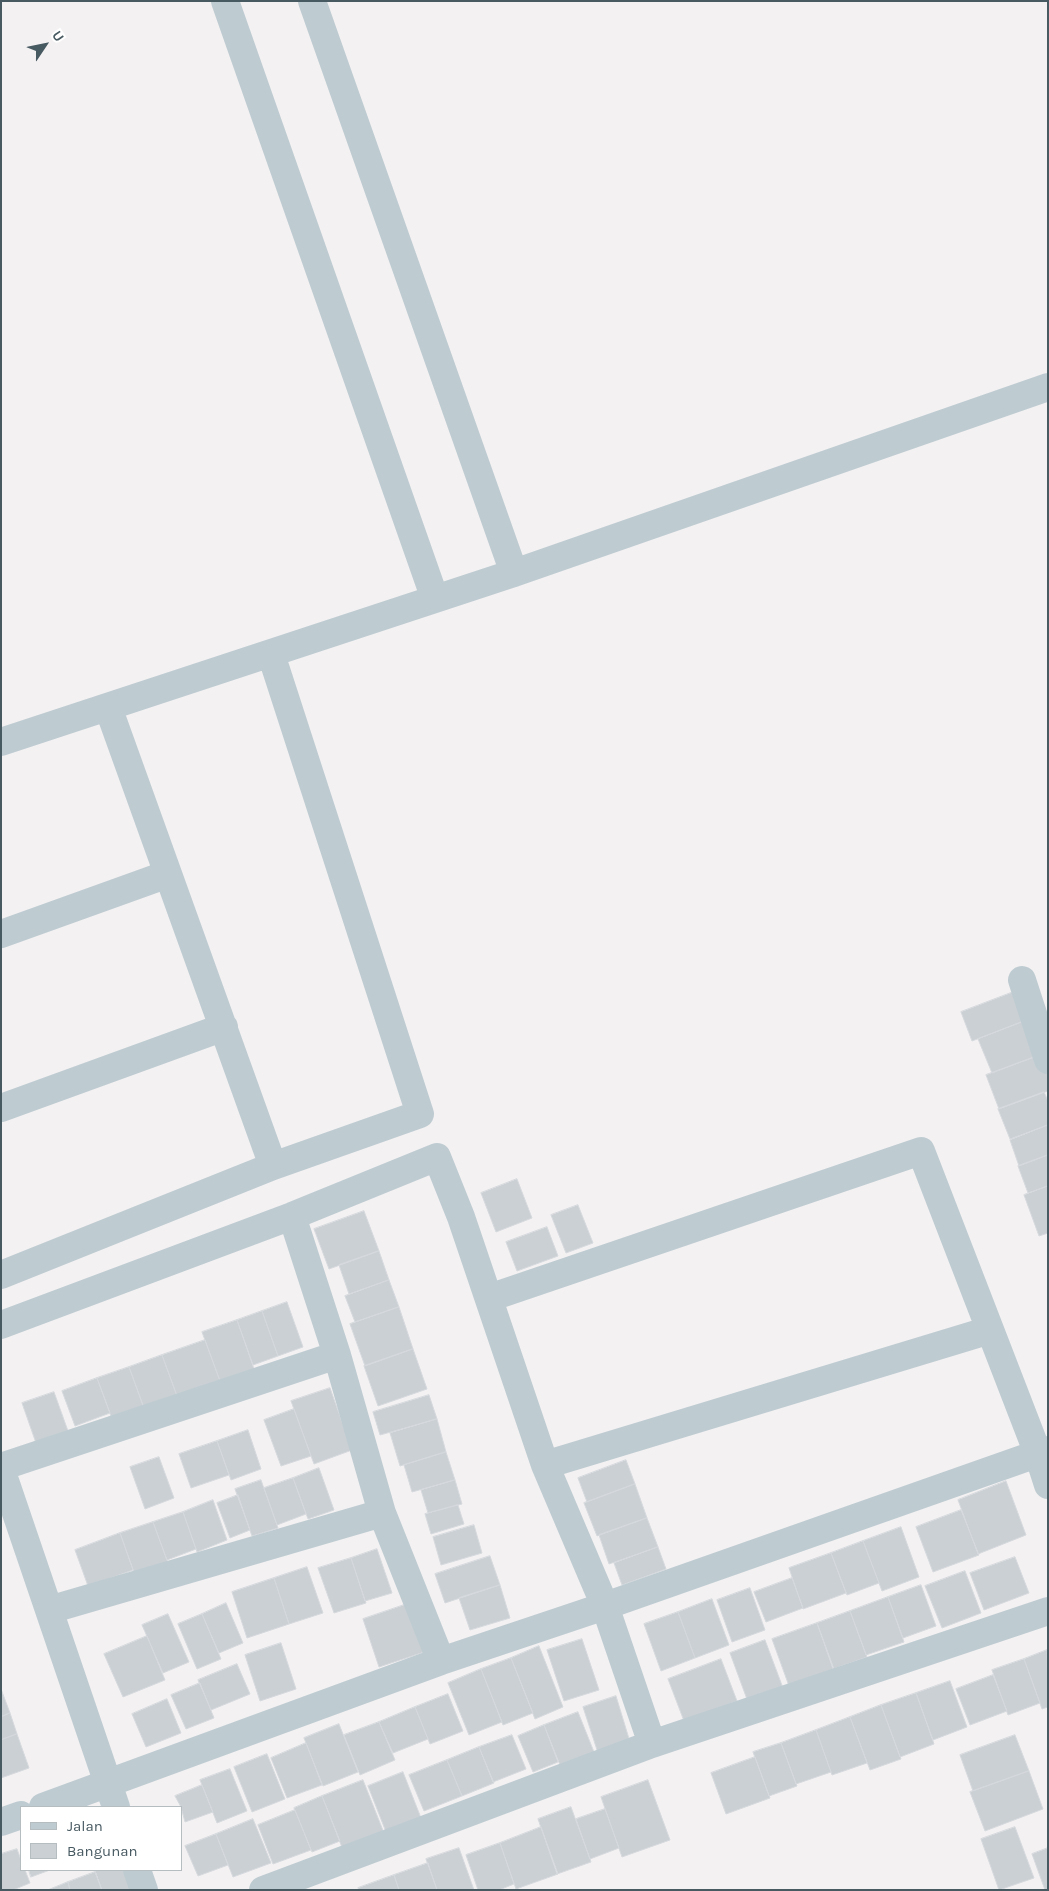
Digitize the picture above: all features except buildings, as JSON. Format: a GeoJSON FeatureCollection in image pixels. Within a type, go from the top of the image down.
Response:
{"type":"FeatureCollection","features":[{"type":"Feature","properties":{"kind":"street"},"geometry":{"type":"LineString","coordinates":[[225,1],[435,599]]}},
{"type":"Feature","properties":{"kind":"street"},"geometry":{"type":"LineString","coordinates":[[312,1],[514,573]]}},
{"type":"Feature","properties":{"kind":"street"},"geometry":{"type":"LineString","coordinates":[[1,742],[514,573],[1048,387]]}},
{"type":"Feature","properties":{"kind":"street"},"geometry":{"type":"LineString","coordinates":[[1,1275],[273,1166],[420,1114],[271,654]]}},
{"type":"Feature","properties":{"kind":"street"},"geometry":{"type":"LineString","coordinates":[[108,707],[273,1166]]}},
{"type":"Feature","properties":{"kind":"street"},"geometry":{"type":"LineString","coordinates":[[1,934],[168,874]]}},
{"type":"Feature","properties":{"kind":"street"},"geometry":{"type":"LineString","coordinates":[[1022,980],[1048,1060]]}},
{"type":"Feature","properties":{"kind":"street"},"geometry":{"type":"LineString","coordinates":[[1,1108],[224,1027]]}},
{"type":"Feature","properties":{"kind":"street"},"geometry":{"type":"LineString","coordinates":[[488,1298],[921,1150],[990,1330],[1043,1452],[1048,1485]]}},
{"type":"Feature","properties":{"kind":"street"},"geometry":{"type":"LineString","coordinates":[[1,1325],[292,1216],[437,1157],[461,1216],[545,1465],[605,1606],[652,1744]]}},
{"type":"Feature","properties":{"kind":"street"},"geometry":{"type":"LineString","coordinates":[[292,1216],[337,1355],[382,1513],[440,1661]]}},
{"type":"Feature","properties":{"kind":"street"},"geometry":{"type":"LineString","coordinates":[[545,1465],[990,1330]]}},
{"type":"Feature","properties":{"kind":"street"},"geometry":{"type":"LineString","coordinates":[[112,1796],[1,1468],[337,1355]]}},
{"type":"Feature","properties":{"kind":"street"},"geometry":{"type":"LineString","coordinates":[[49,1806],[112,1796],[440,1661],[605,1606],[1043,1452]]}},
{"type":"Feature","properties":{"kind":"street"},"geometry":{"type":"LineString","coordinates":[[49,1610],[382,1513]]}},
{"type":"Feature","properties":{"kind":"street"},"geometry":{"type":"LineString","coordinates":[[263,1890],[652,1744],[1048,1611]]}},
{"type":"Feature","properties":{"kind":"street"},"geometry":{"type":"LineString","coordinates":[[1,1822],[20,1815]]}},
{"type":"Feature","properties":{"kind":"street"},"geometry":{"type":"LineString","coordinates":[[137,1871],[144,1890]]}}]}
